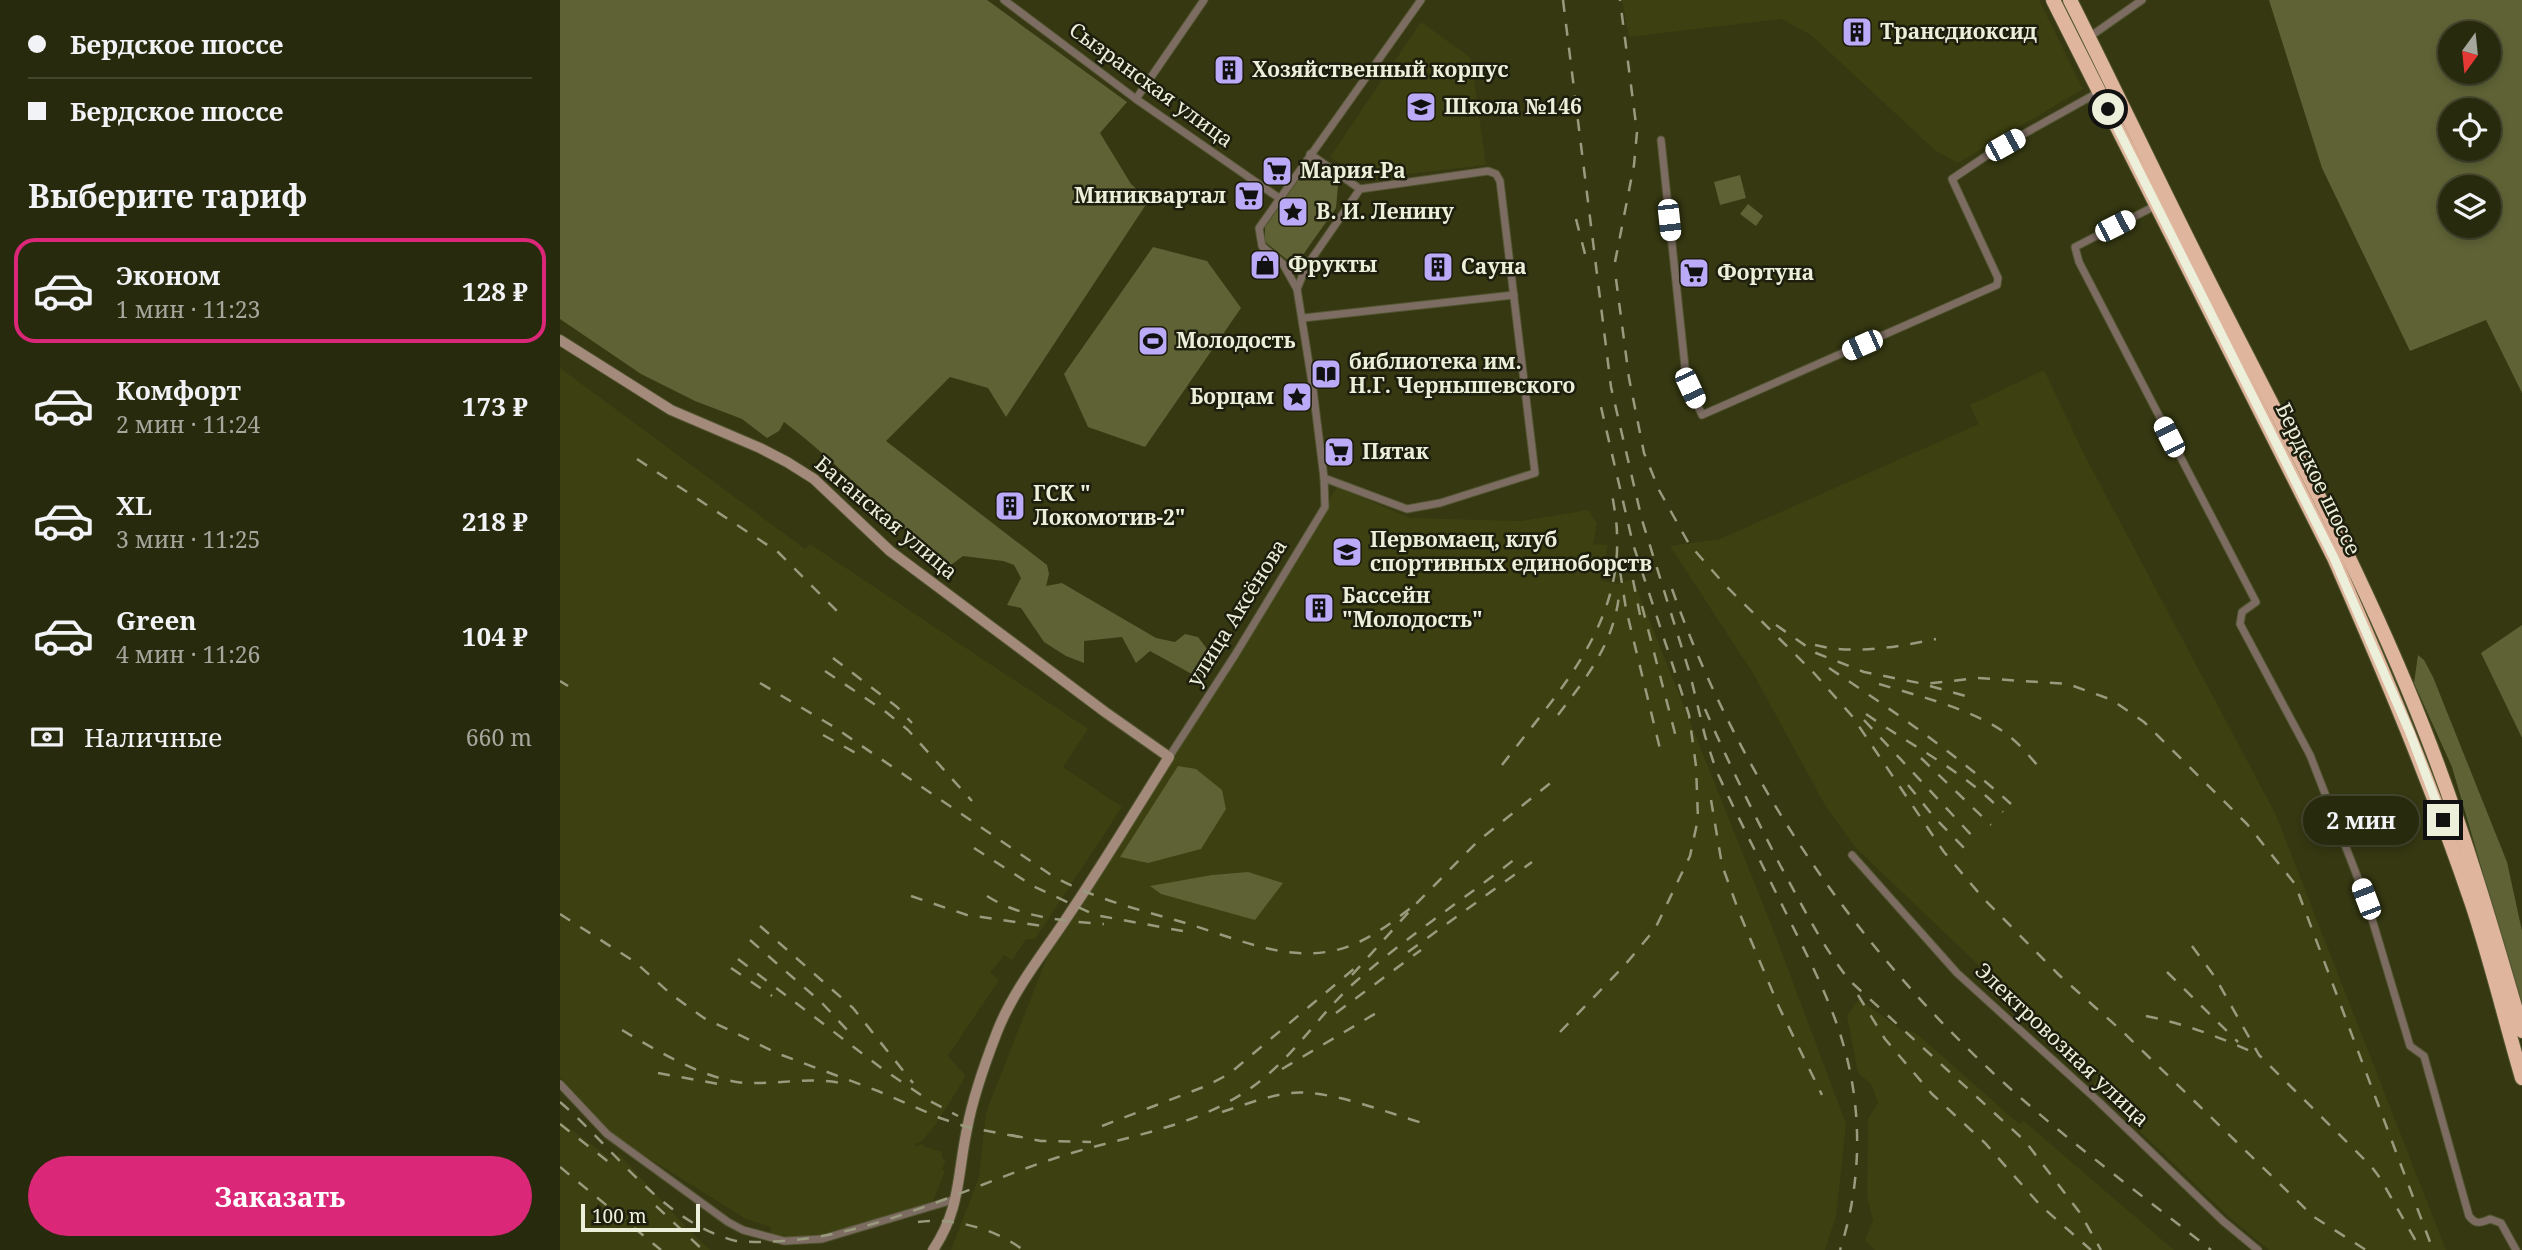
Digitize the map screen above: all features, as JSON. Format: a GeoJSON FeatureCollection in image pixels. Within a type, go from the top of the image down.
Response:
{"type":"FeatureCollection","features":[{"type":"Feature","properties":{"kind":"highway","name":"Бердское шоссе"},"geometry":{"type":"LineString","coordinates":[[2053,0],[2076,46],[2106,89],[2347,554],[2424,728],[2486,905],[2522,1031]]}},
{"type":"Feature","properties":{"kind":"highway","name":"Бердское шоссе"},"geometry":{"type":"LineString","coordinates":[[2070,0],[2089,38],[2106,89],[2155,206],[2334,558],[2410,733],[2473,906],[2522,1078]]}},
{"type":"Feature","properties":{"kind":"street","name":"Сызранская улица"},"geometry":{"type":"LineString","coordinates":[[1004,0],[1136,99],[1279,198]]}},
{"type":"Feature","properties":{"kind":"street"},"geometry":{"type":"LineString","coordinates":[[1136,99],[1204,0]]}},
{"type":"Feature","properties":{"kind":"street","name":"улица Аксёнова"},"geometry":{"type":"LineString","coordinates":[[933,1250],[946,1230],[956,1199],[967,1127],[978,1083],[998,1029],[1026,977],[1084,892],[1235,655],[1325,507],[1324,478],[1297,289],[1283,264],[1262,246],[1259,228],[1421,0]]}},
{"type":"Feature","properties":{"kind":"street"},"geometry":{"type":"LineString","coordinates":[[2076,46],[2142,0]]}},
{"type":"Feature","properties":{"kind":"street"},"geometry":{"type":"LineString","coordinates":[[1661,140],[1685,367],[1690,388],[1702,415],[1997,285],[1998,278],[1952,179],[1995,150],[2106,89]]}},
{"type":"Feature","properties":{"kind":"street"},"geometry":{"type":"LineString","coordinates":[[1310,154],[1360,189],[1488,171],[1496,174],[1500,181],[1535,473],[1440,503],[1407,509],[1324,478]]}},
{"type":"Feature","properties":{"kind":"street"},"geometry":{"type":"LineString","coordinates":[[1297,289],[1306,267],[1360,189]]}},
{"type":"Feature","properties":{"kind":"street"},"geometry":{"type":"LineString","coordinates":[[2155,206],[2075,247],[2079,262],[2256,602],[2242,612],[2240,624],[2310,755],[2366,899],[2410,1046],[2424,1056],[2469,1216],[2474,1222],[2490,1219],[2501,1223],[2516,1250]]}},
{"type":"Feature","properties":{"kind":"street"},"geometry":{"type":"LineString","coordinates":[[1303,317],[1514,295]]}},
{"type":"Feature","properties":{"kind":"street","name":"Баганская улица"},"geometry":{"type":"LineString","coordinates":[[560,340],[671,410],[760,448],[814,479],[900,559],[1169,757]]}},
{"type":"Feature","properties":{"kind":"street","name":"Электровозная улица"},"geometry":{"type":"LineString","coordinates":[[1852,855],[1957,973],[2097,1100],[2223,1221],[2258,1250]]}},
{"type":"Feature","properties":{"kind":"street"},"geometry":{"type":"LineString","coordinates":[[560,1084],[607,1134],[670,1182],[728,1222],[768,1238],[800,1242],[822,1239],[956,1199]]}},
{"type":"Feature","properties":{"kind":"shaded area"},"geometry":{"type":"Polygon","coordinates":[[[560,0],[987,0],[1127,102],[1100,133],[1131,184],[1149,200],[1006,417],[988,388],[950,377],[886,441],[1047,565],[1049,574],[1046,586],[1062,583],[1156,638],[1175,642],[1185,634],[1198,637],[1214,658],[1199,678],[1150,651],[1136,663],[1122,637],[1084,641],[1084,663],[1066,656],[1044,642],[1021,608],[1007,605],[1021,578],[1014,565],[963,556],[951,565],[929,549],[784,422],[779,431],[767,438],[742,419],[695,401],[641,374],[560,319],[560,0]]]}},
{"type":"Feature","properties":{"kind":"shaded area"},"geometry":{"type":"Polygon","coordinates":[[[1622,0],[2039,0],[2083,89],[1958,163],[1936,151],[1810,34],[1781,19],[1629,37],[1622,0]]]}},
{"type":"Feature","properties":{"kind":"shaded area"},"geometry":{"type":"Polygon","coordinates":[[[2269,0],[2522,0],[2522,393],[2486,320],[2410,351],[2322,168],[2269,0]]]}},
{"type":"Feature","properties":{"kind":"shaded area","name":"Школа №146"},"geometry":{"type":"Polygon","coordinates":[[[1421,22],[1471,58],[1486,165],[1365,179],[1330,157],[1421,22]]]}},
{"type":"Feature","properties":{"kind":"shaded area"},"geometry":{"type":"Polygon","coordinates":[[[1315,167],[1338,186],[1336,208],[1300,259],[1290,262],[1265,242],[1265,227],[1305,169],[1315,167]]]}},
{"type":"Feature","properties":{"kind":"shaded area"},"geometry":{"type":"Polygon","coordinates":[[[1740,175],[1746,198],[1720,205],[1714,182],[1740,175]]]}},
{"type":"Feature","properties":{"kind":"shaded area"},"geometry":{"type":"Polygon","coordinates":[[[1748,204],[1763,216],[1756,226],[1740,214],[1748,204]]]}},
{"type":"Feature","properties":{"kind":"shaded area","name":"Молодость"},"geometry":{"type":"Polygon","coordinates":[[[1153,247],[1207,261],[1241,308],[1145,447],[1088,427],[1064,374],[1153,247]]]}},
{"type":"Feature","properties":{"kind":"shaded area"},"geometry":{"type":"Polygon","coordinates":[[[560,368],[805,549],[810,544],[1088,729],[1063,767],[1122,807],[1035,939],[1026,939],[1012,960],[1004,955],[990,973],[999,980],[948,1056],[966,1076],[936,1124],[922,1141],[915,1144],[923,1144],[942,1152],[942,1158],[946,1160],[942,1170],[945,1171],[933,1201],[827,1234],[803,1238],[771,1236],[771,1227],[746,1219],[610,1134],[560,1077],[560,368]]]}},
{"type":"Feature","properties":{"kind":"shaded area"},"geometry":{"type":"Polygon","coordinates":[[[2044,370],[2085,456],[2275,813],[2446,1250],[2269,1250],[2229,1217],[2093,1086],[2097,1078],[1856,848],[1825,805],[1754,675],[1670,546],[1720,539],[1979,424],[1970,405],[2044,370]]]}},
{"type":"Feature","properties":{"kind":"shaded area"},"geometry":{"type":"Polygon","coordinates":[[[1337,487],[1410,518],[1521,521],[1588,510],[1597,523],[1593,544],[1608,545],[1600,580],[1617,584],[1633,579],[1773,929],[1846,1124],[1836,1216],[1825,1250],[951,1250],[979,1177],[986,1112],[1048,955],[1166,771],[1337,487]]]}},
{"type":"Feature","properties":{"kind":"shaded area"},"geometry":{"type":"Polygon","coordinates":[[[2522,625],[2522,738],[2481,653],[2522,625]]]}},
{"type":"Feature","properties":{"kind":"shaded area"},"geometry":{"type":"Polygon","coordinates":[[[2418,655],[2424,660],[2433,677],[2507,862],[2522,931],[2522,1007],[2452,767],[2414,683],[2418,655]]]}},
{"type":"Feature","properties":{"kind":"shaded area"},"geometry":{"type":"Polygon","coordinates":[[[1178,766],[1196,769],[1222,790],[1226,809],[1201,849],[1148,863],[1120,857],[1178,766]]]}},
{"type":"Feature","properties":{"kind":"shaded area"},"geometry":{"type":"Polygon","coordinates":[[[1248,872],[1283,883],[1255,920],[1161,894],[1150,886],[1212,875],[1248,872]]]}},
{"type":"Feature","properties":{"kind":"shaded area"},"geometry":{"type":"Polygon","coordinates":[[[1859,999],[1901,1030],[1916,1033],[2019,1124],[2024,1121],[2174,1250],[1875,1250],[1865,1240],[1873,1221],[1867,1196],[1868,1119],[1878,1103],[1871,1084],[1858,1073],[1847,1016],[1859,999]]]}},
{"type":"Feature","properties":{"kind":"shaded area"},"geometry":{"type":"Polygon","coordinates":[[[560,1121],[609,1158],[619,1154],[710,1250],[560,1250],[560,1121]]]}},
{"type":"Feature","properties":{"kind":"railway"},"geometry":{"type":"LineString","coordinates":[[1563,0],[1611,387],[1642,520],[1690,674],[1716,770],[1819,981],[1837,1025],[1849,1066],[1856,1119],[1856,1172],[1853,1198],[1840,1250]]}},
{"type":"Feature","properties":{"kind":"railway"},"geometry":{"type":"LineString","coordinates":[[1615,262],[1634,165],[1637,132],[1620,0]]}},
{"type":"Feature","properties":{"kind":"railway"},"geometry":{"type":"LineString","coordinates":[[1576,219],[1585,254]]}},
{"type":"Feature","properties":{"kind":"railway"},"geometry":{"type":"LineString","coordinates":[[1616,279],[1629,378],[1644,453],[1659,490],[1689,544],[1852,716],[1944,852],[1983,898],[2059,975],[2123,1032],[2314,1217],[2366,1250]]}},
{"type":"Feature","properties":{"kind":"railway"},"geometry":{"type":"LineString","coordinates":[[1560,1032],[1624,966],[1655,929],[1690,856],[1698,819],[1696,766],[1689,715],[1633,544],[1601,407]]}},
{"type":"Feature","properties":{"kind":"railway"},"geometry":{"type":"LineString","coordinates":[[637,459],[778,552],[838,612]]}},
{"type":"Feature","properties":{"kind":"railway"},"geometry":{"type":"LineString","coordinates":[[1502,765],[1581,659],[1608,600],[1615,569],[1617,535],[1611,487]]}},
{"type":"Feature","properties":{"kind":"railway"},"geometry":{"type":"LineString","coordinates":[[1620,571],[1626,609],[1661,753]]}},
{"type":"Feature","properties":{"kind":"railway"},"geometry":{"type":"LineString","coordinates":[[1633,580],[1640,615]]}},
{"type":"Feature","properties":{"kind":"railway"},"geometry":{"type":"LineString","coordinates":[[1672,589],[1729,723],[1764,787],[1844,908],[1938,1019],[1990,1070],[2071,1140],[2211,1250]]}},
{"type":"Feature","properties":{"kind":"railway"},"geometry":{"type":"LineString","coordinates":[[1558,715],[1598,659],[1611,629],[1619,595]]}},
{"type":"Feature","properties":{"kind":"railway"},"geometry":{"type":"LineString","coordinates":[[1642,606],[1678,745]]}},
{"type":"Feature","properties":{"kind":"railway"},"geometry":{"type":"LineString","coordinates":[[1776,625],[1816,653],[1864,672],[1924,684],[1978,678],[2068,684],[2112,700],[2144,722],[2247,824],[2295,884],[2433,1250]]}},
{"type":"Feature","properties":{"kind":"railway"},"geometry":{"type":"LineString","coordinates":[[1815,645],[1860,650],[1936,639]]}},
{"type":"Feature","properties":{"kind":"railway"},"geometry":{"type":"LineString","coordinates":[[833,658],[897,707],[912,723]]}},
{"type":"Feature","properties":{"kind":"railway"},"geometry":{"type":"LineString","coordinates":[[1829,668],[1900,716],[2011,804]]}},
{"type":"Feature","properties":{"kind":"railway"},"geometry":{"type":"LineString","coordinates":[[825,671],[908,730],[972,801]]}},
{"type":"Feature","properties":{"kind":"railway"},"geometry":{"type":"LineString","coordinates":[[560,681],[568,686]]}},
{"type":"Feature","properties":{"kind":"railway"},"geometry":{"type":"LineString","coordinates":[[760,683],[834,727],[1051,875],[1115,902],[1256,946],[1294,953],[1332,951],[1355,944],[1397,919],[1416,904]]}},
{"type":"Feature","properties":{"kind":"railway"},"geometry":{"type":"LineString","coordinates":[[1879,684],[1947,705],[1981,719],[2014,740],[2043,771]]}},
{"type":"Feature","properties":{"kind":"railway"},"geometry":{"type":"LineString","coordinates":[[1930,686],[1973,698]]}},
{"type":"Feature","properties":{"kind":"railway"},"geometry":{"type":"LineString","coordinates":[[1705,709],[1780,865],[1812,924],[1849,980],[2025,1141],[2080,1213],[2101,1250]]}},
{"type":"Feature","properties":{"kind":"railway"},"geometry":{"type":"LineString","coordinates":[[1866,714],[1954,771],[2003,812]]}},
{"type":"Feature","properties":{"kind":"railway"},"geometry":{"type":"LineString","coordinates":[[1864,720],[1976,840]]}},
{"type":"Feature","properties":{"kind":"railway"},"geometry":{"type":"LineString","coordinates":[[823,735],[865,758]]}},
{"type":"Feature","properties":{"kind":"railway"},"geometry":{"type":"LineString","coordinates":[[1921,758],[1991,825]]}},
{"type":"Feature","properties":{"kind":"railway"},"geometry":{"type":"LineString","coordinates":[[1352,975],[1477,842],[1559,776]]}},
{"type":"Feature","properties":{"kind":"railway"},"geometry":{"type":"LineString","coordinates":[[1908,785],[1966,850]]}},
{"type":"Feature","properties":{"kind":"railway"},"geometry":{"type":"LineString","coordinates":[[1711,800],[1722,865],[1739,912],[1779,1007],[1822,1095]]}},
{"type":"Feature","properties":{"kind":"railway"},"geometry":{"type":"LineString","coordinates":[[974,848],[1033,886],[1095,915],[1188,932]]}},
{"type":"Feature","properties":{"kind":"railway"},"geometry":{"type":"LineString","coordinates":[[560,1102],[662,1201],[709,1232],[736,1241],[780,1241],[822,1236],[864,1226],[905,1214],[1065,1155],[1187,1120],[1233,1099],[1269,1074],[1354,983],[1520,855]]}},
{"type":"Feature","properties":{"kind":"railway"},"geometry":{"type":"LineString","coordinates":[[1408,952],[1532,862]]}},
{"type":"Feature","properties":{"kind":"railway"},"geometry":{"type":"LineString","coordinates":[[911,896],[967,915],[1043,926]]}},
{"type":"Feature","properties":{"kind":"railway"},"geometry":{"type":"LineString","coordinates":[[987,896],[1029,914],[1104,924]]}},
{"type":"Feature","properties":{"kind":"railway"},"geometry":{"type":"LineString","coordinates":[[560,914],[635,962],[672,995],[704,1018],[779,1054],[878,1091],[940,1118],[967,1127],[1019,1137]]}},
{"type":"Feature","properties":{"kind":"railway"},"geometry":{"type":"LineString","coordinates":[[760,926],[853,1008],[913,1083]]}},
{"type":"Feature","properties":{"kind":"railway"},"geometry":{"type":"LineString","coordinates":[[750,940],[822,1003],[850,1033]]}},
{"type":"Feature","properties":{"kind":"railway"},"geometry":{"type":"LineString","coordinates":[[2192,946],[2215,977],[2259,1055],[2371,1166],[2421,1250]]}},
{"type":"Feature","properties":{"kind":"railway"},"geometry":{"type":"LineString","coordinates":[[1336,1013],[1421,950]]}},
{"type":"Feature","properties":{"kind":"railway"},"geometry":{"type":"LineString","coordinates":[[738,959],[884,1070],[958,1116]]}},
{"type":"Feature","properties":{"kind":"railway"},"geometry":{"type":"LineString","coordinates":[[731,968],[772,996]]}},
{"type":"Feature","properties":{"kind":"railway"},"geometry":{"type":"LineString","coordinates":[[1102,1126],[1206,1086],[1229,1074],[1355,968]]}},
{"type":"Feature","properties":{"kind":"railway"},"geometry":{"type":"LineString","coordinates":[[2167,972],[2238,1042]]}},
{"type":"Feature","properties":{"kind":"railway"},"geometry":{"type":"LineString","coordinates":[[1858,995],[1885,1039],[1932,1094],[1985,1143],[2040,1205],[2091,1250]]}},
{"type":"Feature","properties":{"kind":"railway"},"geometry":{"type":"LineString","coordinates":[[1282,1069],[1383,1009]]}},
{"type":"Feature","properties":{"kind":"railway"},"geometry":{"type":"LineString","coordinates":[[2146,1016],[2204,1032],[2259,1055]]}},
{"type":"Feature","properties":{"kind":"railway"},"geometry":{"type":"LineString","coordinates":[[622,1030],[683,1064],[716,1077],[748,1083],[841,1083]]}},
{"type":"Feature","properties":{"kind":"railway"},"geometry":{"type":"LineString","coordinates":[[658,1073],[724,1085]]}},
{"type":"Feature","properties":{"kind":"railway"},"geometry":{"type":"LineString","coordinates":[[1222,1112],[1273,1096],[1306,1093],[1340,1098],[1426,1124]]}},
{"type":"Feature","properties":{"kind":"railway"},"geometry":{"type":"LineString","coordinates":[[560,1124],[615,1167]]}},
{"type":"Feature","properties":{"kind":"railway"},"geometry":{"type":"LineString","coordinates":[[1011,1135],[1041,1141],[1091,1142]]}},
{"type":"Feature","properties":{"kind":"railway"},"geometry":{"type":"LineString","coordinates":[[560,1167],[661,1250]]}},
{"type":"Feature","properties":{"kind":"railway"},"geometry":{"type":"LineString","coordinates":[[656,1206],[703,1250]]}},
{"type":"Feature","properties":{"kind":"railway"},"geometry":{"type":"LineString","coordinates":[[918,1222],[945,1221],[974,1226],[1000,1236],[1023,1250]]}},
{"type":"Feature","properties":{"kind":"place","name":"Трансдиоксид"},"geometry":{"type":"Point","coordinates":[1857,32]}},
{"type":"Feature","properties":{"kind":"place","name":"Хозяйственный корпус"},"geometry":{"type":"Point","coordinates":[1229,70]}},
{"type":"Feature","properties":{"kind":"place","name":"Школа №146"},"geometry":{"type":"Point","coordinates":[1421,107]}},
{"type":"Feature","properties":{"kind":"place","name":"Мария-Ра"},"geometry":{"type":"Point","coordinates":[1277,171]}},
{"type":"Feature","properties":{"kind":"place","name":"Миниквартал"},"geometry":{"type":"Point","coordinates":[1249,196]}},
{"type":"Feature","properties":{"kind":"place","name":"В. И. Ленину"},"geometry":{"type":"Point","coordinates":[1293,212]}},
{"type":"Feature","properties":{"kind":"place","name":"Фрукты"},"geometry":{"type":"Point","coordinates":[1265,265]}},
{"type":"Feature","properties":{"kind":"place","name":"Сауна"},"geometry":{"type":"Point","coordinates":[1438,267]}},
{"type":"Feature","properties":{"kind":"place","name":"Фортуна"},"geometry":{"type":"Point","coordinates":[1694,273]}},
{"type":"Feature","properties":{"kind":"place","name":"Молодость"},"geometry":{"type":"Point","coordinates":[1153,341]}},
{"type":"Feature","properties":{"kind":"place","name":"библиотека им. Н.Г. Чернышевского"},"geometry":{"type":"Point","coordinates":[1326,374]}},
{"type":"Feature","properties":{"kind":"place","name":"Борцам"},"geometry":{"type":"Point","coordinates":[1297,397]}},
{"type":"Feature","properties":{"kind":"place","name":"Пятак"},"geometry":{"type":"Point","coordinates":[1339,452]}},
{"type":"Feature","properties":{"kind":"place","name":"ГСК \" Локомотив-2\""},"geometry":{"type":"Point","coordinates":[1010,506]}},
{"type":"Feature","properties":{"kind":"place","name":"Первомаец, клуб спортивных единоборств"},"geometry":{"type":"Point","coordinates":[1347,552]}},
{"type":"Feature","properties":{"kind":"place","name":"Бассейн \"Молодость\""},"geometry":{"type":"Point","coordinates":[1319,608]}},
{"type":"Feature","properties":{"kind":"route"},"geometry":{"type":"LineString","coordinates":[[2108,109],[2334,558],[2410,733],[2443,820]]}}]}
